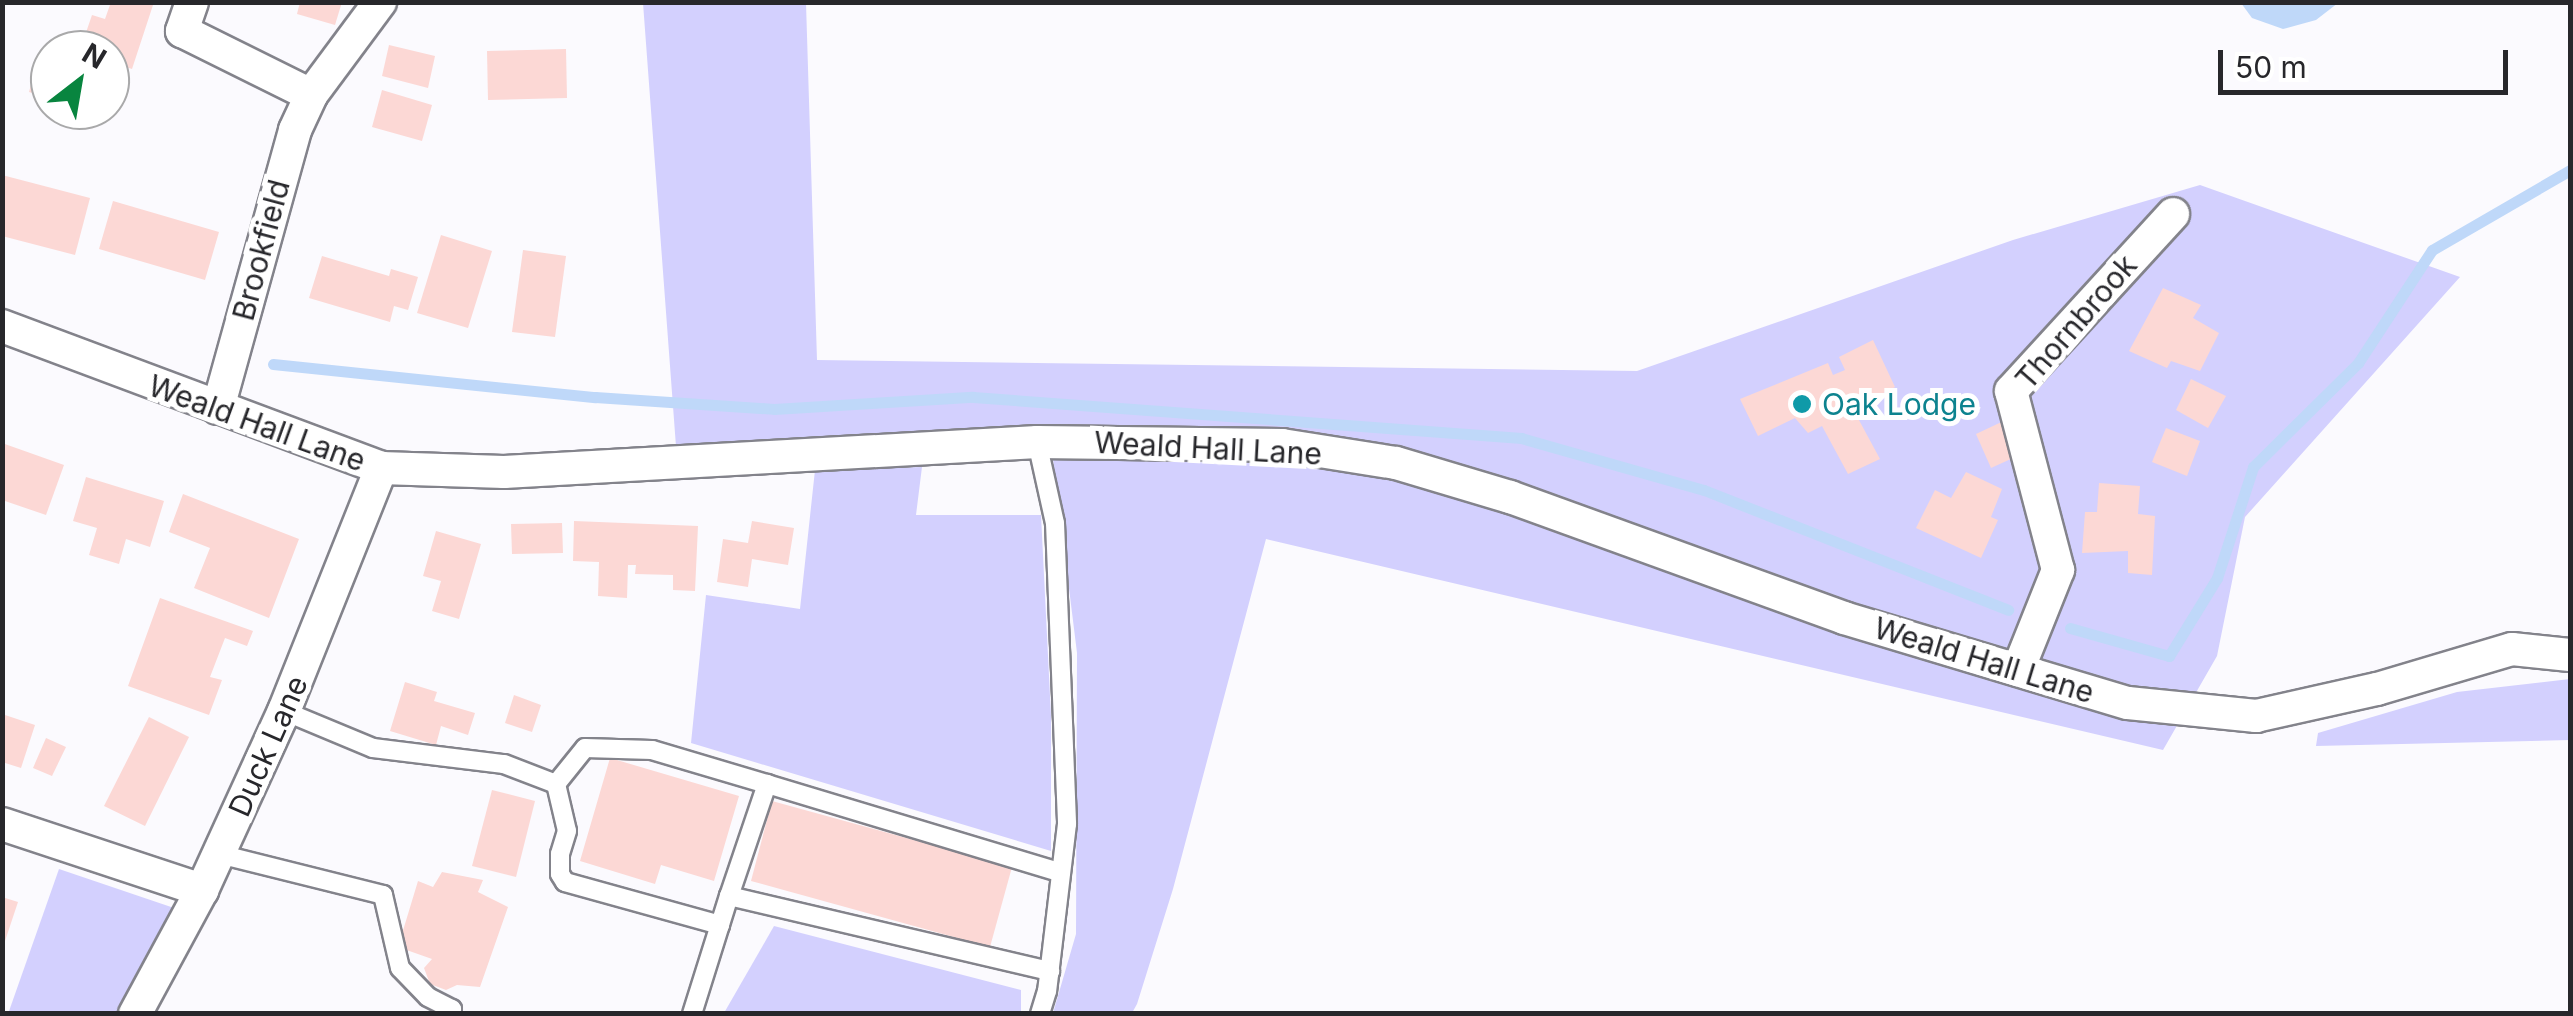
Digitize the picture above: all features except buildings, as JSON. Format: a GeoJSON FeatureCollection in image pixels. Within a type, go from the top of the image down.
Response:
{"type":"FeatureCollection","features":[{"type":"Feature","properties":{"kind":"street"},"geometry":{"type":"LineString","coordinates":[[192,2],[182,31],[311,95]]}},
{"type":"Feature","properties":{"kind":"street","name":"Brookfield"},"geometry":{"type":"LineString","coordinates":[[218,408],[294,130],[311,95],[380,2]]}},
{"type":"Feature","properties":{"kind":"street","name":"Thornbrook"},"geometry":{"type":"LineString","coordinates":[[2018,670],[2058,570],[2011,391],[2172,214]]}},
{"type":"Feature","properties":{"kind":"street","name":"Weald Hall Lane"},"geometry":{"type":"LineString","coordinates":[[2,326],[381,468],[504,472],[1037,442],[1282,444],[1396,463],[1510,498],[1844,618],[2128,703],[2256,716],[2378,688],[2512,649],[2570,655]]}},
{"type":"Feature","properties":{"kind":"street","name":"Duck Lane"},"geometry":{"type":"LineString","coordinates":[[134,1014],[219,854],[284,710],[381,468]]}},
{"type":"Feature","properties":{"kind":"street"},"geometry":{"type":"LineString","coordinates":[[2,824],[202,890]]}},
{"type":"Feature","properties":{"kind":"lane"},"geometry":{"type":"LineString","coordinates":[[1037,442],[1055,522],[1067,824],[1050,971],[1040,1014]]}},
{"type":"Feature","properties":{"kind":"lane"},"geometry":{"type":"LineString","coordinates":[[284,710],[373,748],[504,764],[556,784]]}},
{"type":"Feature","properties":{"kind":"lane"},"geometry":{"type":"LineString","coordinates":[[556,784],[585,748],[652,750],[1062,873]]}},
{"type":"Feature","properties":{"kind":"lane"},"geometry":{"type":"LineString","coordinates":[[556,784],[567,830],[560,854],[560,874],[566,882],[720,925]]}},
{"type":"Feature","properties":{"kind":"lane"},"geometry":{"type":"LineString","coordinates":[[692,1014],[767,784]]}},
{"type":"Feature","properties":{"kind":"lane"},"geometry":{"type":"LineString","coordinates":[[219,854],[383,895],[400,968],[428,997],[452,1009],[450,1014]]}},
{"type":"Feature","properties":{"kind":"lane"},"geometry":{"type":"LineString","coordinates":[[729,896],[1050,971]]}},
{"type":"Feature","properties":{"kind":"shaded area"},"geometry":{"type":"Polygon","coordinates":[[[643,3],[806,3],[817,360],[1637,371],[2013,240],[2200,185],[2460,277],[2245,517],[2217,656],[2163,750],[1266,539],[1173,889],[1137,1004],[1132,1013],[1053,1013],[1076,934],[1077,653],[1051,443],[677,460],[643,3]]]}},
{"type":"Feature","properties":{"kind":"shaded area"},"geometry":{"type":"Polygon","coordinates":[[[2241,3],[2338,3],[2316,20],[2283,29],[2252,18],[2241,3]]]}},
{"type":"Feature","properties":{"kind":"shaded area"},"geometry":{"type":"Polygon","coordinates":[[[922,467],[916,515],[1041,515],[1051,716],[1051,851],[691,743],[706,595],[800,609],[815,470],[922,467]]]}},
{"type":"Feature","properties":{"kind":"shaded area"},"geometry":{"type":"Polygon","coordinates":[[[2570,679],[2570,740],[2316,746],[2318,733],[2457,692],[2570,679]]]}},
{"type":"Feature","properties":{"kind":"shaded area"},"geometry":{"type":"Polygon","coordinates":[[[59,869],[180,910],[122,1013],[8,1014],[59,869]]]}},
{"type":"Feature","properties":{"kind":"shaded area"},"geometry":{"type":"Polygon","coordinates":[[[774,926],[1021,990],[1021,1013],[724,1013],[774,926]]]}},
{"type":"Feature","properties":{"kind":"waterway"},"geometry":{"type":"LineString","coordinates":[[2070,628],[2169,656],[2217,578],[2253,467],[2358,363],[2432,250],[2570,170]]}},
{"type":"Feature","properties":{"kind":"waterway"},"geometry":{"type":"LineString","coordinates":[[273,364],[595,397],[774,409],[973,397],[1521,438],[1704,490],[2008,610]]}},
{"type":"Feature","properties":{"kind":"place","name":"Oak Lodge"},"geometry":{"type":"Point","coordinates":[1802,404]}}]}
